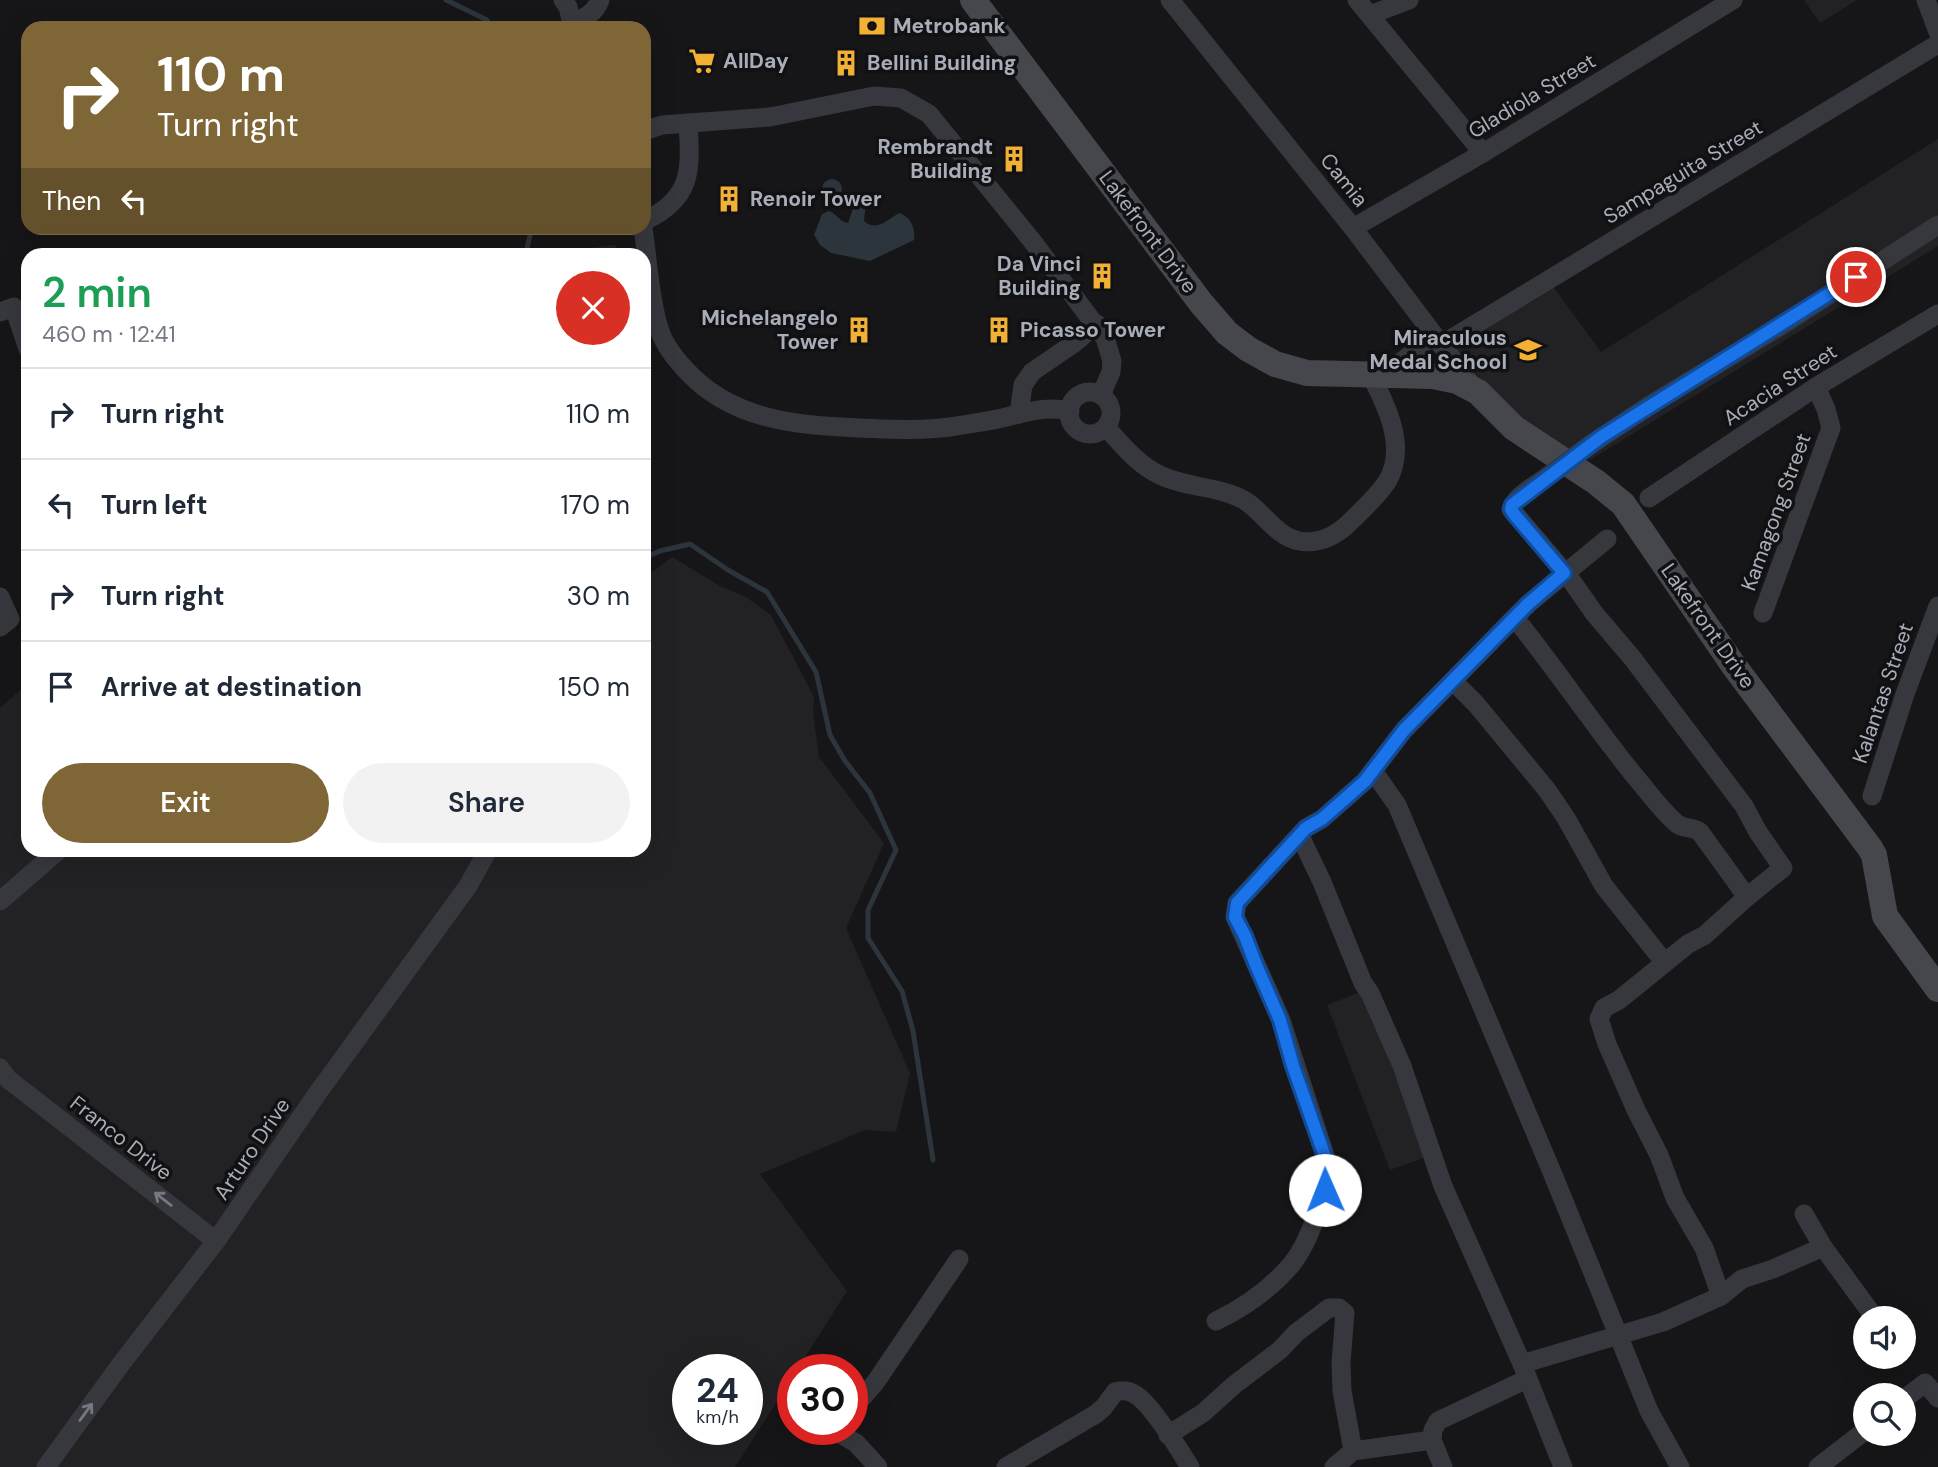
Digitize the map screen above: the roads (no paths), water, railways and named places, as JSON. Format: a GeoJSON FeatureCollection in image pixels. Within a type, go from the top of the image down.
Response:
{"type":"FeatureCollection","features":[{"type":"Feature","properties":{"kind":"street"},"geometry":{"type":"LineString","coordinates":[[563,0],[572,21]]}},
{"type":"Feature","properties":{"kind":"street"},"geometry":{"type":"LineString","coordinates":[[579,21],[590,14],[600,0]]}},
{"type":"Feature","properties":{"kind":"street","name":"Lakefront Drive"},"geometry":{"type":"LineString","coordinates":[[972,0],[1201,303],[1227,333],[1275,364],[1307,373],[1447,379],[1478,392],[1514,428],[1596,482],[1623,504],[1734,666],[1870,848],[1874,855],[1885,916],[1938,989]]}},
{"type":"Feature","properties":{"kind":"street","name":"Camia"},"geometry":{"type":"LineString","coordinates":[[1170,0],[1442,339],[1478,392]]}},
{"type":"Feature","properties":{"kind":"street"},"geometry":{"type":"LineString","coordinates":[[1409,0],[1364,8],[1483,153]]}},
{"type":"Feature","properties":{"kind":"street","name":"Gladiola Street"},"geometry":{"type":"LineString","coordinates":[[1353,228],[1483,153],[1733,0]]}},
{"type":"Feature","properties":{"kind":"street"},"geometry":{"type":"LineString","coordinates":[[1926,0],[1938,32]]}},
{"type":"Feature","properties":{"kind":"street","name":"Sampaguita Street"},"geometry":{"type":"LineString","coordinates":[[1442,339],[1938,44]]}},
{"type":"Feature","properties":{"kind":"street"},"geometry":{"type":"LineString","coordinates":[[651,129],[688,122],[771,117],[874,96],[901,98],[929,114],[1097,324],[1110,349],[1112,361],[1111,372],[1101,395]]}},
{"type":"Feature","properties":{"kind":"street"},"geometry":{"type":"LineString","coordinates":[[651,217],[663,211],[685,184],[690,164],[688,122]]}},
{"type":"Feature","properties":{"kind":"street"},"geometry":{"type":"LineString","coordinates":[[1721,1296],[1704,1248],[1675,1198],[1659,1155],[1607,1044],[1599,1019],[1604,1008],[1619,1000],[1688,944],[1705,935],[1783,869],[1744,806],[1633,659],[1511,509],[1522,495],[1650,405],[1784,324],[1938,225]]}},
{"type":"Feature","properties":{"kind":"street"},"geometry":{"type":"LineString","coordinates":[[651,285],[659,328],[668,348],[696,381],[728,404],[766,418],[785,422],[913,430],[979,422],[1045,408],[1070,411]]}},
{"type":"Feature","properties":{"kind":"street"},"geometry":{"type":"LineString","coordinates":[[7,310],[21,336]]}},
{"type":"Feature","properties":{"kind":"street","name":"Acacia Street"},"geometry":{"type":"LineString","coordinates":[[1649,498],[1816,387],[1938,314]]}},
{"type":"Feature","properties":{"kind":"street"},"geometry":{"type":"LineString","coordinates":[[1019,414],[1023,385],[1032,372],[1097,324]]}},
{"type":"Feature","properties":{"kind":"street"},"geometry":{"type":"LineString","coordinates":[[1106,426],[1129,452],[1151,471],[1175,481],[1222,491],[1245,501],[1289,538],[1301,541],[1324,539],[1345,527],[1375,497],[1388,480],[1394,465],[1392,424],[1374,374],[1442,339]]}},
{"type":"Feature","properties":{"kind":"street","name":"Kamagong Street"},"geometry":{"type":"LineString","coordinates":[[1763,613],[1830,428],[1826,409],[1816,387]]}},
{"type":"Feature","properties":{"kind":"street"},"geometry":{"type":"LineString","coordinates":[[1085,393],[1101,395],[1110,406],[1110,420],[1095,433],[1083,432],[1073,424],[1070,411],[1077,397],[1085,393]]}},
{"type":"Feature","properties":{"kind":"street"},"geometry":{"type":"LineString","coordinates":[[1216,1321],[1247,1303],[1292,1264],[1325,1190],[1329,1168],[1293,1066],[1280,1020],[1235,917],[1237,903],[1306,828],[1322,819],[1373,771],[1404,730],[1515,618],[1607,538]]}},
{"type":"Feature","properties":{"kind":"street"},"geometry":{"type":"LineString","coordinates":[[0,597],[10,619],[0,628]]}},
{"type":"Feature","properties":{"kind":"street","name":"Kalantas Street"},"geometry":{"type":"LineString","coordinates":[[1872,796],[1905,694],[1938,606]]}},
{"type":"Feature","properties":{"kind":"street"},"geometry":{"type":"LineString","coordinates":[[1515,618],[1643,785],[1676,824],[1684,828],[1695,828],[1700,832],[1747,897]]}},
{"type":"Feature","properties":{"kind":"street"},"geometry":{"type":"LineString","coordinates":[[1453,681],[1476,704],[1547,790],[1605,886],[1665,963]]}},
{"type":"Feature","properties":{"kind":"street"},"geometry":{"type":"LineString","coordinates":[[1373,771],[1396,805],[1428,877],[1455,948],[1498,1043],[1649,1411],[1680,1467]]}},
{"type":"Feature","properties":{"kind":"street"},"geometry":{"type":"LineString","coordinates":[[1300,836],[1402,1066],[1443,1186],[1563,1467]]}},
{"type":"Feature","properties":{"kind":"street"},"geometry":{"type":"LineString","coordinates":[[0,901],[51,857]]}},
{"type":"Feature","properties":{"kind":"street","name":"Arturo Drive"},"geometry":{"type":"LineString","coordinates":[[46,1467],[216,1241],[317,1094],[468,886],[484,857]]}},
{"type":"Feature","properties":{"kind":"street","name":"Franco Drive"},"geometry":{"type":"LineString","coordinates":[[3,1077],[216,1241]]}},
{"type":"Feature","properties":{"kind":"street"},"geometry":{"type":"LineString","coordinates":[[1804,1214],[1866,1306]]}},
{"type":"Feature","properties":{"kind":"street"},"geometry":{"type":"LineString","coordinates":[[1443,1467],[1432,1440],[1438,1421],[1524,1372],[1619,1335],[1663,1322],[1721,1296],[1742,1279],[1824,1247]]}},
{"type":"Feature","properties":{"kind":"street"},"geometry":{"type":"LineString","coordinates":[[868,1390],[959,1259]]}},
{"type":"Feature","properties":{"kind":"street"},"geometry":{"type":"LineString","coordinates":[[1168,1436],[1203,1413],[1280,1350],[1296,1332],[1329,1308],[1339,1308],[1345,1313],[1341,1362],[1342,1391],[1353,1451]]}},
{"type":"Feature","properties":{"kind":"street"},"geometry":{"type":"LineString","coordinates":[[1916,1390],[1925,1383],[1938,1398]]}},
{"type":"Feature","properties":{"kind":"street"},"geometry":{"type":"LineString","coordinates":[[1006,1467],[1096,1414],[1104,1408],[1115,1392],[1124,1390],[1136,1395],[1152,1412],[1190,1467]]}},
{"type":"Feature","properties":{"kind":"street"},"geometry":{"type":"LineString","coordinates":[[1334,1467],[1353,1451],[1432,1440]]}},
{"type":"Feature","properties":{"kind":"street"},"geometry":{"type":"LineString","coordinates":[[1818,1467],[1853,1440]]}},
{"type":"Feature","properties":{"kind":"street"},"geometry":{"type":"LineString","coordinates":[[858,1445],[878,1467]]}},
{"type":"Feature","properties":{"kind":"waterway"},"geometry":{"type":"LineString","coordinates":[[446,0],[488,21]]}},
{"type":"Feature","properties":{"kind":"waterway"},"geometry":{"type":"LineString","coordinates":[[527,248],[530,235]]}},
{"type":"Feature","properties":{"kind":"waterway"},"geometry":{"type":"LineString","coordinates":[[651,555],[690,544],[767,592],[816,672],[830,735],[845,761],[870,793],[896,850],[868,910],[868,938],[902,991],[913,1031],[933,1160]]}},
{"type":"Feature","properties":{"kind":"place","name":"Metrobank"},"geometry":{"type":"Point","coordinates":[872,26]}},
{"type":"Feature","properties":{"kind":"place","name":"AllDay"},"geometry":{"type":"Point","coordinates":[702,61]}},
{"type":"Feature","properties":{"kind":"place","name":"Bellini Building"},"geometry":{"type":"Point","coordinates":[846,63]}},
{"type":"Feature","properties":{"kind":"place","name":"Rembrandt Building"},"geometry":{"type":"Point","coordinates":[1014,159]}},
{"type":"Feature","properties":{"kind":"place","name":"Renoir Tower"},"geometry":{"type":"Point","coordinates":[729,199]}},
{"type":"Feature","properties":{"kind":"place","name":"Da Vinci Building"},"geometry":{"type":"Point","coordinates":[1102,276]}},
{"type":"Feature","properties":{"kind":"place","name":"Michelangelo Tower"},"geometry":{"type":"Point","coordinates":[859,330]}},
{"type":"Feature","properties":{"kind":"place","name":"Picasso Tower"},"geometry":{"type":"Point","coordinates":[999,330]}},
{"type":"Feature","properties":{"kind":"place","name":"Miraculous Medal School"},"geometry":{"type":"Point","coordinates":[1528,350]}}]}
